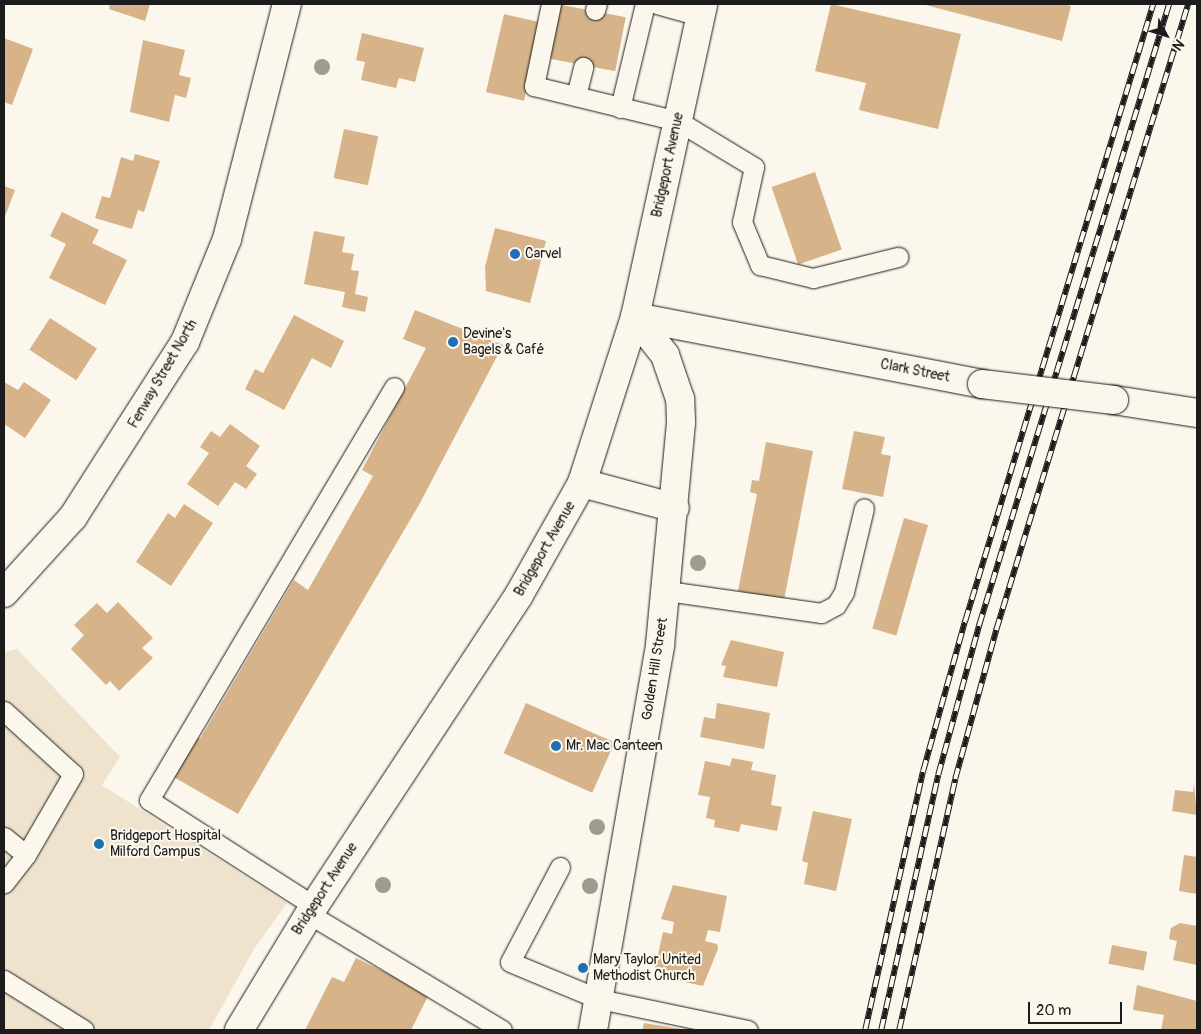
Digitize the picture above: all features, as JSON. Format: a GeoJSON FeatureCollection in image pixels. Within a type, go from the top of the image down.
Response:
{"type":"FeatureCollection","features":[{"type":"Feature","properties":{"kind":"main road","name":"Fenway Street North"},"geometry":{"type":"LineString","coordinates":[[4,593],[84,502],[185,342],[227,239],[287,4]]}},
{"type":"Feature","properties":{"kind":"main road","name":"Bridgeport Avenue"},"geometry":{"type":"LineString","coordinates":[[239,1030],[311,910],[519,595],[582,483],[635,317],[702,10]]}},
{"type":"Feature","properties":{"kind":"main road","name":"Clark Street"},"geometry":{"type":"LineString","coordinates":[[635,317],[982,384],[1197,412]]}},
{"type":"Feature","properties":{"kind":"main road","name":"Golden Hill Street"},"geometry":{"type":"LineString","coordinates":[[593,1030],[667,591],[676,508],[680,399],[665,355],[635,317]]}},
{"type":"Feature","properties":{"kind":"main road"},"geometry":{"type":"LineString","coordinates":[[582,483],[676,508]]}},
{"type":"Feature","properties":{"kind":"lane"},"geometry":{"type":"LineString","coordinates":[[551,4],[534,86],[620,108],[678,120],[754,166],[742,222],[760,265],[813,278],[898,257]]}},
{"type":"Feature","properties":{"kind":"lane"},"geometry":{"type":"LineString","coordinates":[[620,108],[645,4]]}},
{"type":"Feature","properties":{"kind":"lane"},"geometry":{"type":"LineString","coordinates":[[656,4],[702,10]]}},
{"type":"Feature","properties":{"kind":"lane"},"geometry":{"type":"LineString","coordinates":[[576,96],[582,67]]}},
{"type":"Feature","properties":{"kind":"lane"},"geometry":{"type":"LineString","coordinates":[[394,387],[149,800],[311,910],[498,1029]]}},
{"type":"Feature","properties":{"kind":"lane"},"geometry":{"type":"LineString","coordinates":[[667,591],[820,613],[836,605],[844,592],[864,508]]}},
{"type":"Feature","properties":{"kind":"lane"},"geometry":{"type":"LineString","coordinates":[[4,711],[73,774],[26,856],[4,883]]}},
{"type":"Feature","properties":{"kind":"lane"},"geometry":{"type":"LineString","coordinates":[[4,837],[26,856]]}},
{"type":"Feature","properties":{"kind":"lane"},"geometry":{"type":"LineString","coordinates":[[560,867],[510,962],[599,999],[748,1030]]}},
{"type":"Feature","properties":{"kind":"lane"},"geometry":{"type":"LineString","coordinates":[[4,980],[84,1030]]}},
{"type":"Feature","properties":{"kind":"shaded area","name":"Bridgeport Hospital Milford Campus"},"geometry":{"type":"Polygon","coordinates":[[[17,649],[120,757],[102,785],[287,903],[254,949],[209,1030],[4,1030],[4,652],[17,649]]]}},
{"type":"Feature","properties":{"kind":"building"},"geometry":{"type":"Polygon","coordinates":[[[110,4],[150,4],[145,21],[109,9],[110,4]]]}},
{"type":"Feature","properties":{"kind":"building"},"geometry":{"type":"Polygon","coordinates":[[[557,4],[626,17],[615,71],[547,58],[557,4]]]}},
{"type":"Feature","properties":{"kind":"building"},"geometry":{"type":"Polygon","coordinates":[[[831,4],[961,34],[938,129],[859,110],[866,83],[815,71],[831,4]]]}},
{"type":"Feature","properties":{"kind":"building"},"geometry":{"type":"Polygon","coordinates":[[[922,4],[1063,4],[1071,6],[1062,41],[922,4]]]}},
{"type":"Feature","properties":{"kind":"building"},"geometry":{"type":"Polygon","coordinates":[[[504,14],[542,23],[524,101],[486,92],[504,14]]]}},
{"type":"Feature","properties":{"kind":"building"},"geometry":{"type":"Polygon","coordinates":[[[362,33],[424,48],[415,82],[399,78],[396,88],[361,80],[365,62],[356,60],[362,33]]]}},
{"type":"Feature","properties":{"kind":"building"},"geometry":{"type":"Polygon","coordinates":[[[4,38],[33,49],[12,105],[4,102],[4,38]]]}},
{"type":"Feature","properties":{"kind":"building"},"geometry":{"type":"Polygon","coordinates":[[[143,40],[185,50],[179,75],[191,78],[186,98],[175,95],[169,122],[130,112],[143,40]]]}},
{"type":"Feature","properties":{"kind":"building"},"geometry":{"type":"Polygon","coordinates":[[[344,129],[378,136],[368,185],[334,178],[344,129]]]}},
{"type":"Feature","properties":{"kind":"building"},"geometry":{"type":"Polygon","coordinates":[[[135,154],[160,161],[144,212],[138,210],[132,229],[95,218],[102,196],[110,198],[121,157],[133,161],[135,154]]]}},
{"type":"Feature","properties":{"kind":"building"},"geometry":{"type":"Polygon","coordinates":[[[815,172],[842,250],[798,265],[772,187],[815,172]]]}},
{"type":"Feature","properties":{"kind":"building"},"geometry":{"type":"Polygon","coordinates":[[[4,186],[15,190],[4,219],[4,186]]]}},
{"type":"Feature","properties":{"kind":"building"},"geometry":{"type":"Polygon","coordinates":[[[62,212],[99,230],[92,243],[127,260],[105,305],[49,278],[66,244],[50,236],[62,212]]]}},
{"type":"Feature","properties":{"kind":"building","name":"Carvel"},"geometry":{"type":"Polygon","coordinates":[[[495,228],[546,241],[530,303],[486,291],[485,267],[495,228]]]}},
{"type":"Feature","properties":{"kind":"building"},"geometry":{"type":"Polygon","coordinates":[[[314,231],[345,237],[342,252],[354,254],[351,270],[359,271],[355,294],[368,297],[365,312],[342,307],[345,292],[304,284],[314,231]]]}},
{"type":"Feature","properties":{"kind":"building"},"geometry":{"type":"Polygon","coordinates":[[[415,310],[503,345],[420,503],[238,814],[172,776],[196,736],[200,739],[294,580],[308,590],[373,476],[362,470],[426,348],[403,339],[415,310]]]}},
{"type":"Feature","properties":{"kind":"building"},"geometry":{"type":"Polygon","coordinates":[[[294,315],[344,341],[331,368],[312,358],[284,410],[245,389],[255,369],[263,373],[294,315]]]}},
{"type":"Feature","properties":{"kind":"building"},"geometry":{"type":"Polygon","coordinates":[[[50,318],[97,348],[76,380],[29,350],[50,318]]]}},
{"type":"Feature","properties":{"kind":"building"},"geometry":{"type":"Polygon","coordinates":[[[4,382],[18,390],[24,382],[51,400],[25,438],[4,424],[4,382]]]}},
{"type":"Feature","properties":{"kind":"building"},"geometry":{"type":"Polygon","coordinates":[[[230,424],[260,446],[246,466],[257,474],[246,489],[235,482],[218,506],[187,484],[209,453],[200,447],[211,431],[220,437],[230,424]]]}},
{"type":"Feature","properties":{"kind":"building"},"geometry":{"type":"Polygon","coordinates":[[[854,431],[885,437],[881,454],[891,456],[883,497],[842,489],[854,431]]]}},
{"type":"Feature","properties":{"kind":"building"},"geometry":{"type":"Polygon","coordinates":[[[766,442],[813,451],[784,600],[738,591],[757,494],[750,492],[752,480],[759,481],[766,442]]]}},
{"type":"Feature","properties":{"kind":"building"},"geometry":{"type":"Polygon","coordinates":[[[184,504],[213,523],[171,586],[136,562],[168,513],[175,518],[184,504]]]}},
{"type":"Feature","properties":{"kind":"building"},"geometry":{"type":"Polygon","coordinates":[[[904,518],[928,525],[896,635],[872,629],[904,518]]]}},
{"type":"Feature","properties":{"kind":"building"},"geometry":{"type":"Polygon","coordinates":[[[118,602],[153,638],[142,648],[153,658],[119,691],[110,681],[106,685],[71,649],[84,635],[74,625],[97,603],[107,613],[118,602]]]}},
{"type":"Feature","properties":{"kind":"building"},"geometry":{"type":"Polygon","coordinates":[[[731,640],[784,652],[777,687],[723,677],[726,666],[721,665],[731,640]]]}},
{"type":"Feature","properties":{"kind":"building","name":"Mr. Mac Canteen"},"geometry":{"type":"Polygon","coordinates":[[[526,703],[615,742],[592,793],[504,753],[526,703]]]}},
{"type":"Feature","properties":{"kind":"building"},"geometry":{"type":"Polygon","coordinates":[[[717,703],[770,713],[764,749],[700,737],[704,717],[715,719],[717,703]]]}},
{"type":"Feature","properties":{"kind":"building"},"geometry":{"type":"Polygon","coordinates":[[[732,758],[753,762],[751,770],[776,775],[771,805],[782,807],[777,831],[741,824],[739,832],[714,827],[715,820],[706,818],[710,797],[698,795],[705,761],[730,766],[732,758]]]}},
{"type":"Feature","properties":{"kind":"building"},"geometry":{"type":"Polygon","coordinates":[[[1194,783],[1197,815],[1172,811],[1175,790],[1193,792],[1194,783]]]}},
{"type":"Feature","properties":{"kind":"building"},"geometry":{"type":"Polygon","coordinates":[[[813,811],[852,819],[836,891],[804,884],[808,863],[802,861],[813,811]]]}},
{"type":"Feature","properties":{"kind":"building"},"geometry":{"type":"Polygon","coordinates":[[[1184,855],[1197,857],[1197,894],[1179,891],[1184,855]]]}},
{"type":"Feature","properties":{"kind":"building"},"geometry":{"type":"Polygon","coordinates":[[[673,885],[727,896],[720,932],[708,930],[705,941],[717,944],[718,949],[703,986],[671,979],[672,971],[655,968],[663,932],[672,934],[674,922],[661,919],[673,885]]]}},
{"type":"Feature","properties":{"kind":"building"},"geometry":{"type":"Polygon","coordinates":[[[1180,923],[1197,926],[1197,965],[1173,960],[1177,941],[1169,939],[1171,928],[1180,923]]]}},
{"type":"Feature","properties":{"kind":"building"},"geometry":{"type":"Polygon","coordinates":[[[1112,945],[1147,952],[1144,971],[1108,964],[1112,945]]]}},
{"type":"Feature","properties":{"kind":"building"},"geometry":{"type":"Polygon","coordinates":[[[356,958],[429,994],[411,1030],[305,1030],[332,977],[344,982],[356,958]]]}},
{"type":"Feature","properties":{"kind":"building"},"geometry":{"type":"Polygon","coordinates":[[[1137,985],[1197,1001],[1197,1030],[1161,1030],[1164,1015],[1133,1010],[1137,985]]]}},
{"type":"Feature","properties":{"kind":"building"},"geometry":{"type":"Polygon","coordinates":[[[644,1023],[681,1029],[681,1030],[642,1030],[644,1023]]]}},
{"type":"Feature","properties":{"kind":"railway"},"geometry":{"type":"LineString","coordinates":[[865,1030],[923,771],[965,621],[1153,4]]}},
{"type":"Feature","properties":{"kind":"railway"},"geometry":{"type":"LineString","coordinates":[[881,1030],[938,775],[979,625],[1169,4]]}},
{"type":"Feature","properties":{"kind":"railway"},"geometry":{"type":"LineString","coordinates":[[899,1030],[955,779],[996,630],[1188,4]]}},
{"type":"Feature","properties":{"kind":"place","name":"Carvel"},"geometry":{"type":"Point","coordinates":[515,254]}},
{"type":"Feature","properties":{"kind":"place","name":"Devine's Bagels & Café"},"geometry":{"type":"Point","coordinates":[453,342]}},
{"type":"Feature","properties":{"kind":"place","name":"Mr. Mac Canteen"},"geometry":{"type":"Point","coordinates":[556,746]}},
{"type":"Feature","properties":{"kind":"place","name":"Bridgeport Hospital Milford Campus"},"geometry":{"type":"Point","coordinates":[99,844]}},
{"type":"Feature","properties":{"kind":"place","name":"Mary Taylor United Methodist Church"},"geometry":{"type":"Point","coordinates":[583,968]}}]}
